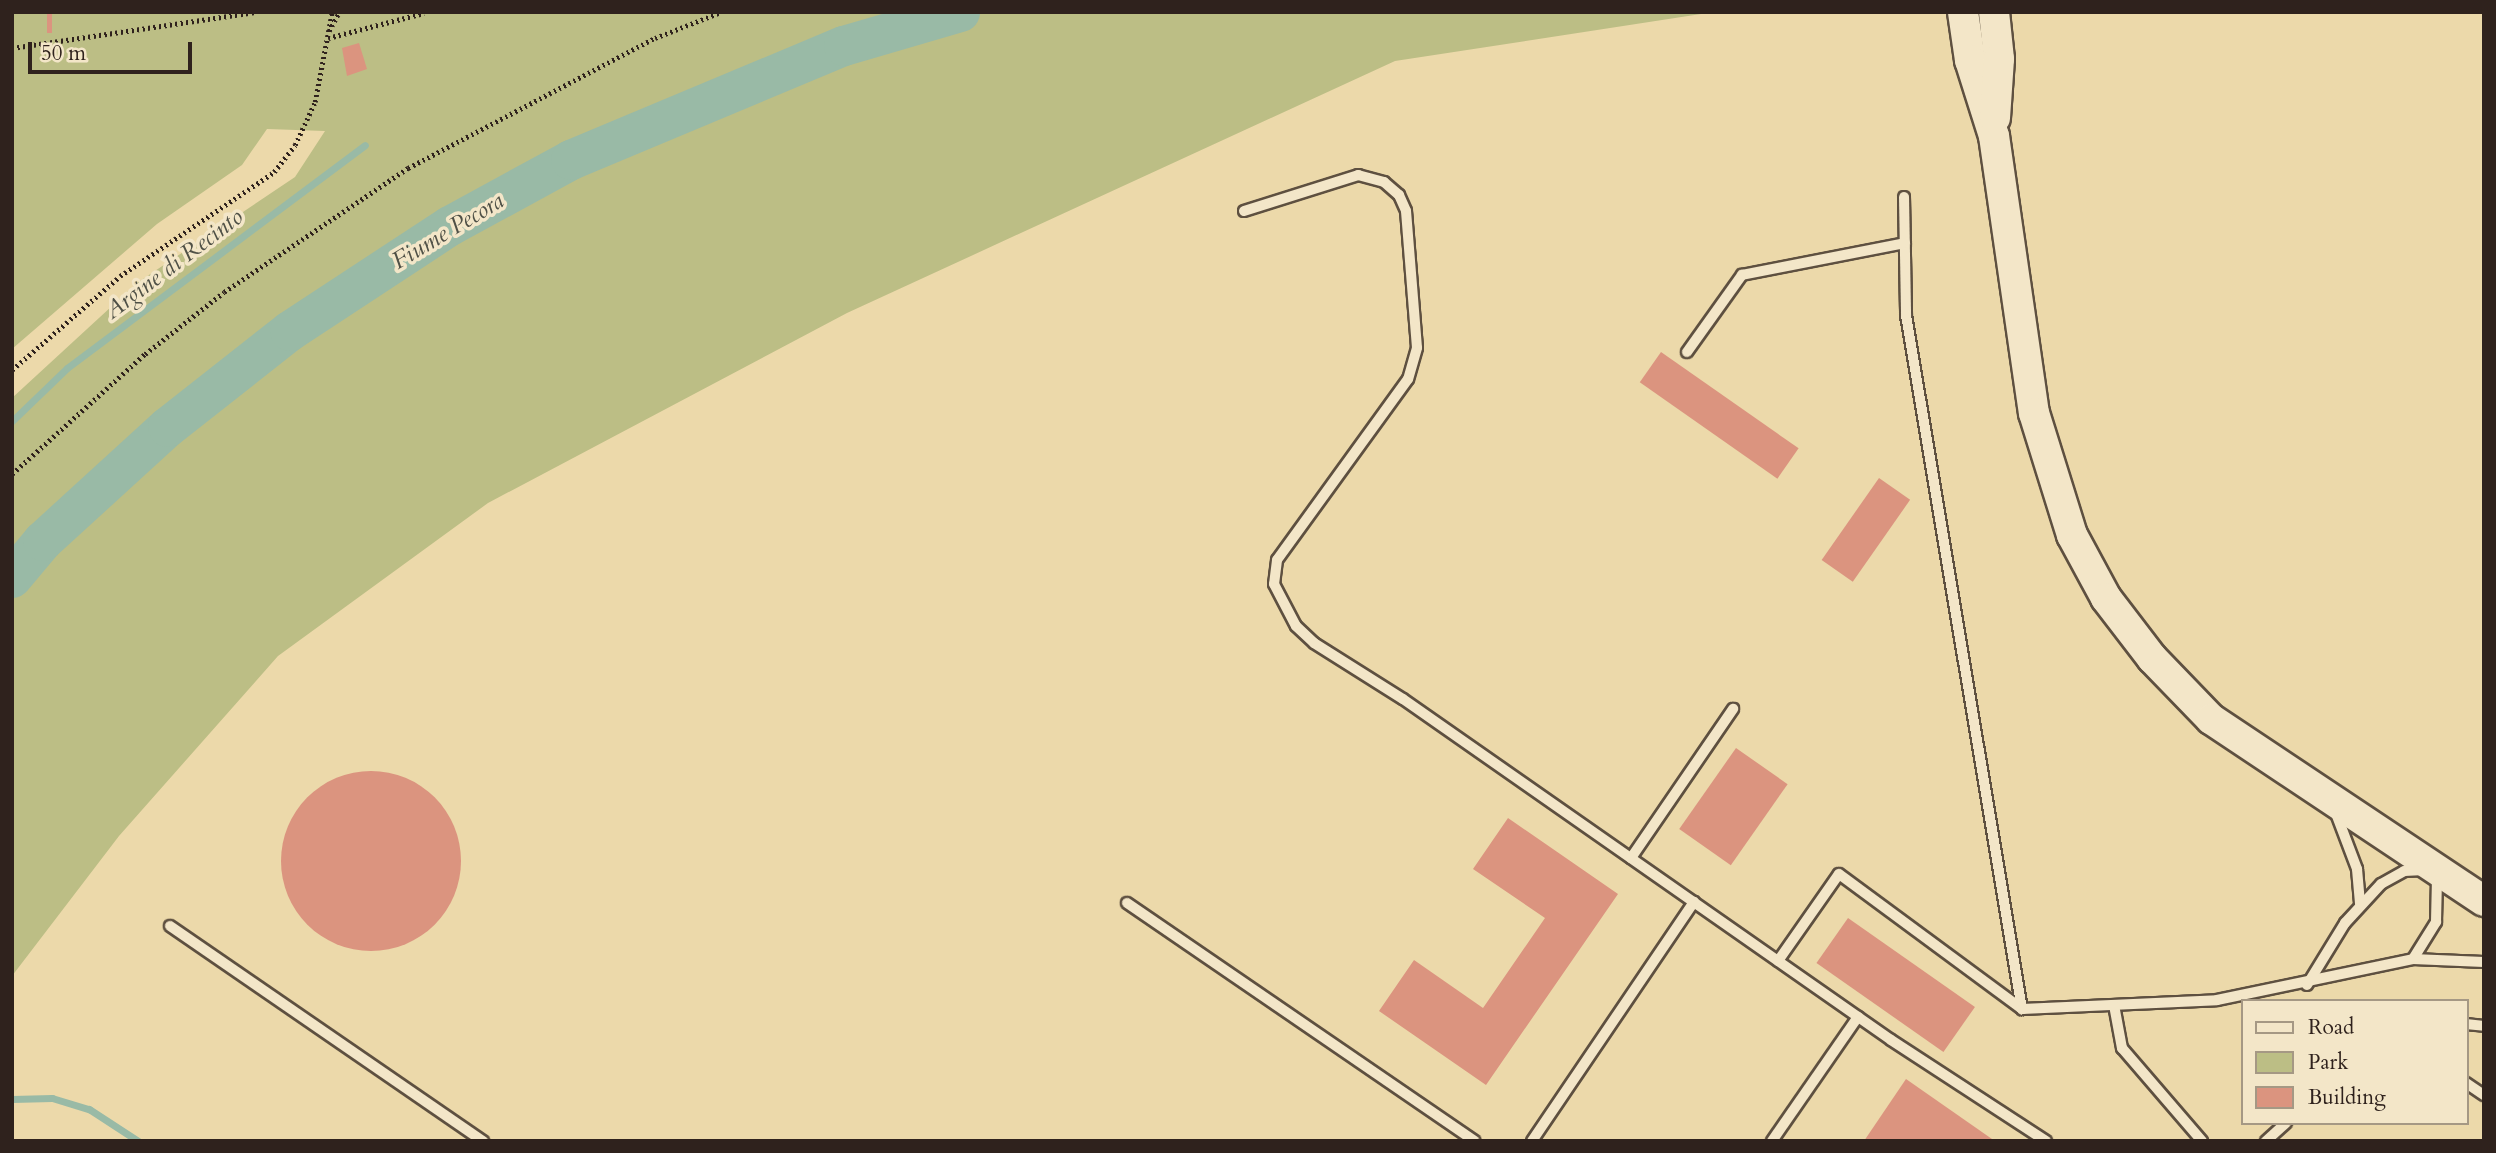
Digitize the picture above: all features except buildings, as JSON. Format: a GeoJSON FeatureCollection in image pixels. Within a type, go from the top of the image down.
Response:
{"type":"FeatureCollection","features":[{"type":"Feature","properties":{"kind":"street"},"geometry":{"type":"LineString","coordinates":[[1963,12],[1970,60],[1994,136],[2034,413],[2072,535],[2106,598],[2182,691],[2211,719],[2324,799],[2484,901]]}},
{"type":"Feature","properties":{"kind":"street"},"geometry":{"type":"LineString","coordinates":[[1994,12],[1999,59],[1994,136]]}},
{"type":"Feature","properties":{"kind":"lane"},"geometry":{"type":"LineString","coordinates":[[1244,211],[1358,175],[1384,182],[1399,195],[1405,211],[1417,348],[1408,379],[1277,561],[1274,584],[1285,610],[1314,643],[1403,699],[1858,1017],[2046,1141]]}},
{"type":"Feature","properties":{"kind":"lane"},"geometry":{"type":"LineString","coordinates":[[1904,197],[1906,315],[2022,1009]]}},
{"type":"Feature","properties":{"kind":"lane"},"geometry":{"type":"LineString","coordinates":[[1687,352],[1742,275],[1905,243]]}},
{"type":"Feature","properties":{"kind":"lane"},"geometry":{"type":"LineString","coordinates":[[1631,858],[1733,709]]}},
{"type":"Feature","properties":{"kind":"lane"},"geometry":{"type":"LineString","coordinates":[[2324,799],[2345,826],[2357,869],[2360,906]]}},
{"type":"Feature","properties":{"kind":"lane"},"geometry":{"type":"LineString","coordinates":[[2306,985],[2360,906],[2381,884],[2404,871],[2436,869],[2436,922],[2413,960]]}},
{"type":"Feature","properties":{"kind":"lane"},"geometry":{"type":"LineString","coordinates":[[1778,961],[1839,874],[2022,1009],[2217,1000],[2306,985],[2413,960],[2484,962]]}},
{"type":"Feature","properties":{"kind":"lane"},"geometry":{"type":"LineString","coordinates":[[1532,1141],[1694,902]]}},
{"type":"Feature","properties":{"kind":"lane"},"geometry":{"type":"LineString","coordinates":[[1127,903],[1474,1141]]}},
{"type":"Feature","properties":{"kind":"lane"},"geometry":{"type":"LineString","coordinates":[[170,926],[483,1141]]}},
{"type":"Feature","properties":{"kind":"lane"},"geometry":{"type":"LineString","coordinates":[[2114,1005],[2122,1048],[2202,1141]]}},
{"type":"Feature","properties":{"kind":"lane"},"geometry":{"type":"LineString","coordinates":[[1772,1141],[1858,1017]]}},
{"type":"Feature","properties":{"kind":"lane"},"geometry":{"type":"LineString","coordinates":[[2468,1084],[2484,1095]]}},
{"type":"Feature","properties":{"kind":"lane"},"geometry":{"type":"LineString","coordinates":[[2266,1141],[2284,1125]]}},
{"type":"Feature","properties":{"kind":"path"},"geometry":{"type":"LineString","coordinates":[[12,48],[255,12]]}},
{"type":"Feature","properties":{"kind":"path"},"geometry":{"type":"LineString","coordinates":[[12,370],[120,276],[274,172],[296,145],[315,102],[332,12]]}},
{"type":"Feature","properties":{"kind":"path"},"geometry":{"type":"LineString","coordinates":[[328,35],[339,12]]}},
{"type":"Feature","properties":{"kind":"path"},"geometry":{"type":"LineString","coordinates":[[12,474],[145,354],[214,300],[408,168],[655,38],[721,12]]}},
{"type":"Feature","properties":{"kind":"path"},"geometry":{"type":"LineString","coordinates":[[328,35],[424,13]]}},
{"type":"Feature","properties":{"kind":"green space"},"geometry":{"type":"Polygon","coordinates":[[[12,12],[1714,12],[1395,61],[847,313],[488,503],[278,656],[119,836],[12,976],[12,398],[137,283],[295,177],[325,131],[267,129],[242,165],[157,224],[12,349],[12,12]]]}},
{"type":"Feature","properties":{"kind":"waterway","name":"Fiume Pecora"},"geometry":{"type":"LineString","coordinates":[[12,578],[43,541],[168,427],[290,331],[450,226],[571,160],[844,46],[960,12]]}},
{"type":"Feature","properties":{"kind":"waterway","name":"Argine di Recinto"},"geometry":{"type":"LineString","coordinates":[[12,421],[67,368],[365,145]]}},
{"type":"Feature","properties":{"kind":"waterway"},"geometry":{"type":"LineString","coordinates":[[12,1099],[52,1098],[89,1109],[138,1141]]}}]}
